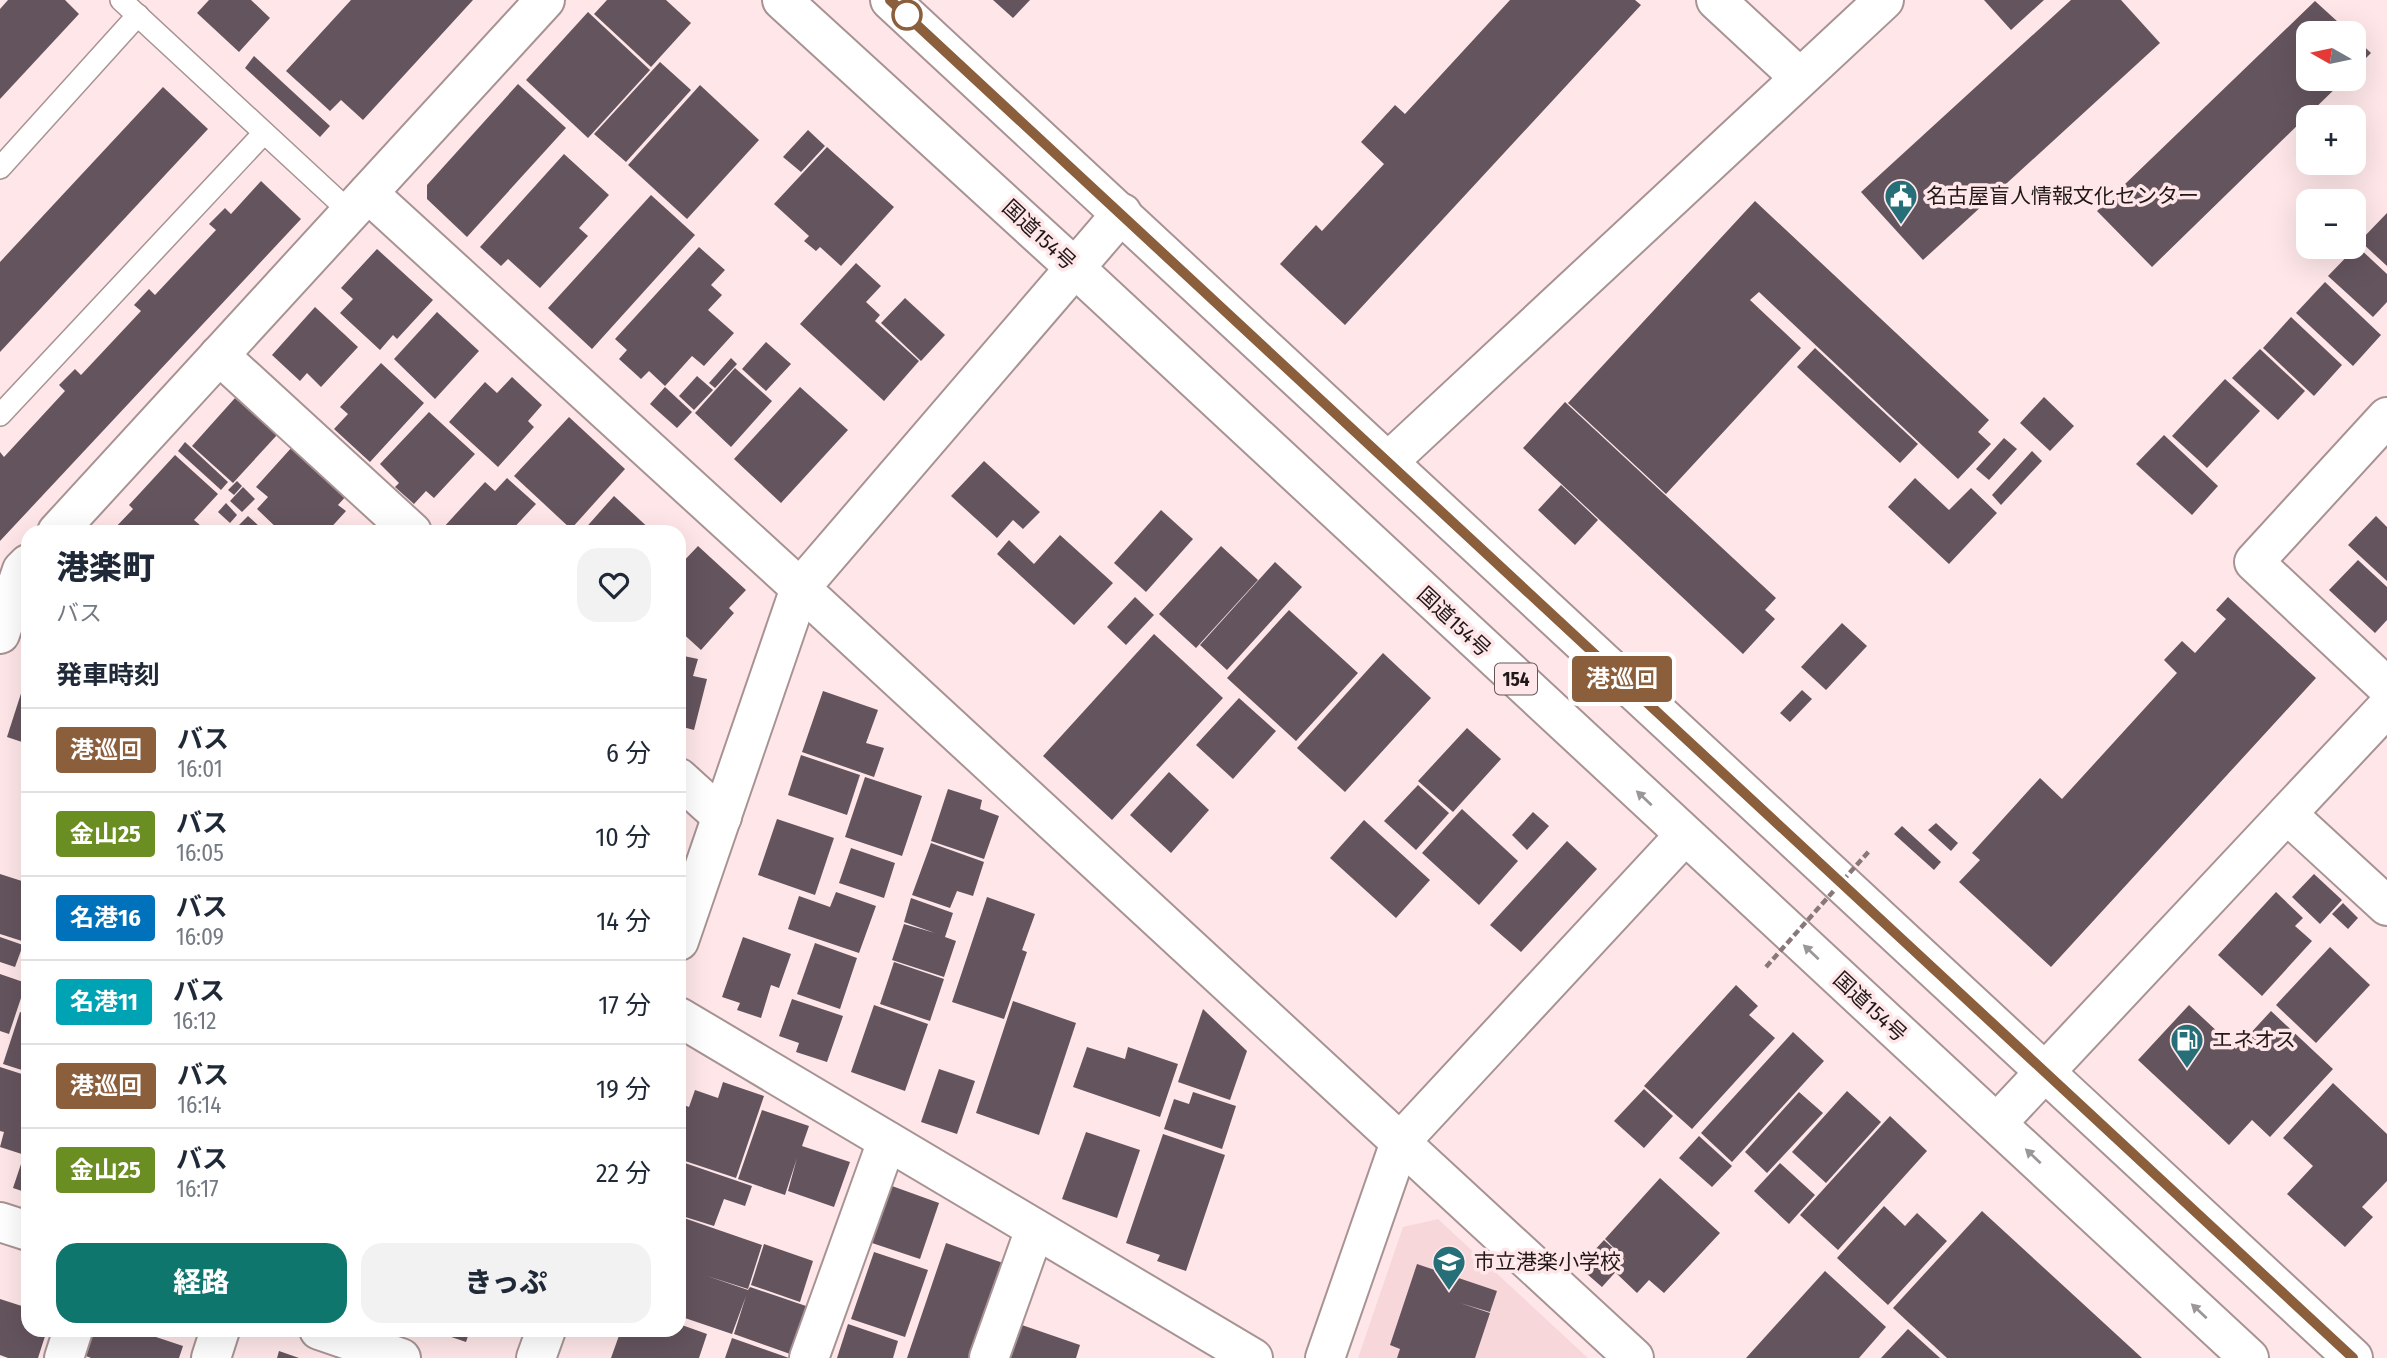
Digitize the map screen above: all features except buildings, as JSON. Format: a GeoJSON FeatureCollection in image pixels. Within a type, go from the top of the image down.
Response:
{"type":"FeatureCollection","features":[{"type":"Feature","properties":{"kind":"main road"},"geometry":{"type":"LineString","coordinates":[[63,525],[545,0]]}},
{"type":"Feature","properties":{"kind":"main road","name":"国道154号"},"geometry":{"type":"LineString","coordinates":[[782,0],[1074,267],[2249,1358]]}},
{"type":"Feature","properties":{"kind":"main road"},"geometry":{"type":"LineString","coordinates":[[890,0],[2353,1358]]}},
{"type":"Feature","properties":{"kind":"main road"},"geometry":{"type":"LineString","coordinates":[[1716,0],[1799,77]]}},
{"type":"Feature","properties":{"kind":"main road"},"geometry":{"type":"LineString","coordinates":[[1389,461],[1884,0]]}},
{"type":"Feature","properties":{"kind":"main road"},"geometry":{"type":"LineString","coordinates":[[359,203],[800,587],[1634,1358]]}},
{"type":"Feature","properties":{"kind":"main road"},"geometry":{"type":"LineString","coordinates":[[686,922],[800,587],[1122,213]]}},
{"type":"Feature","properties":{"kind":"main road"},"geometry":{"type":"LineString","coordinates":[[219,355],[404,525]]}},
{"type":"Feature","properties":{"kind":"main road"},"geometry":{"type":"LineString","coordinates":[[2387,417],[2254,562],[2387,687]]}},
{"type":"Feature","properties":{"kind":"main road"},"geometry":{"type":"LineString","coordinates":[[8,624],[21,574]]}},
{"type":"Feature","properties":{"kind":"main road"},"geometry":{"type":"LineString","coordinates":[[1997,1123],[2387,707]]}},
{"type":"Feature","properties":{"kind":"main road"},"geometry":{"type":"LineString","coordinates":[[686,784],[722,817]]}},
{"type":"Feature","properties":{"kind":"main road"},"geometry":{"type":"LineString","coordinates":[[2287,814],[2387,906]]}},
{"type":"Feature","properties":{"kind":"main road"},"geometry":{"type":"LineString","coordinates":[[1325,1358],[1400,1142],[1684,836]]}},
{"type":"Feature","properties":{"kind":"main road"},"geometry":{"type":"LineString","coordinates":[[686,1021],[1253,1358]]}},
{"type":"Feature","properties":{"kind":"main road"},"geometry":{"type":"LineString","coordinates":[[810,1358],[887,1142]]}},
{"type":"Feature","properties":{"kind":"main road"},"geometry":{"type":"LineString","coordinates":[[0,1222],[21,1229]]}},
{"type":"Feature","properties":{"kind":"main road"},"geometry":{"type":"LineString","coordinates":[[989,1358],[1035,1229]]}},
{"type":"Feature","properties":{"kind":"main road"},"geometry":{"type":"LineString","coordinates":[[64,1358],[72,1337]]}},
{"type":"Feature","properties":{"kind":"main road"},"geometry":{"type":"LineString","coordinates":[[211,1358],[218,1337]]}},
{"type":"Feature","properties":{"kind":"main road"},"geometry":{"type":"LineString","coordinates":[[331,1337],[356,1351],[401,1358]]}},
{"type":"Feature","properties":{"kind":"main road"},"geometry":{"type":"LineString","coordinates":[[536,1358],[544,1337]]}},
{"type":"Feature","properties":{"kind":"lane"},"geometry":{"type":"LineString","coordinates":[[121,0],[264,133],[359,203]]}},
{"type":"Feature","properties":{"kind":"lane"},"geometry":{"type":"LineString","coordinates":[[0,168],[138,15]]}},
{"type":"Feature","properties":{"kind":"lane"},"geometry":{"type":"LineString","coordinates":[[0,415],[264,133]]}},
{"type":"Feature","properties":{"kind":"path"},"geometry":{"type":"LineString","coordinates":[[1766,967],[1870,850]]}},
{"type":"Feature","properties":{"kind":"shaded area","name":"市立港楽小学校"},"geometry":{"type":"Polygon","coordinates":[[[1438,1219],[1588,1358],[1358,1358],[1403,1227],[1438,1219]]]}},
{"type":"Feature","properties":{"kind":"bus line","name":"港巡回"},"geometry":{"type":"LineString","coordinates":[[890,0],[2353,1358]]}},
{"type":"Feature","properties":{"kind":"place","name":"名古屋盲人情報文化センター"},"geometry":{"type":"Point","coordinates":[1901,226]}},
{"type":"Feature","properties":{"kind":"place","name":"エネオス"},"geometry":{"type":"Point","coordinates":[2187,1070]}},
{"type":"Feature","properties":{"kind":"place","name":"市立港楽小学校"},"geometry":{"type":"Point","coordinates":[1449,1292]}}]}
